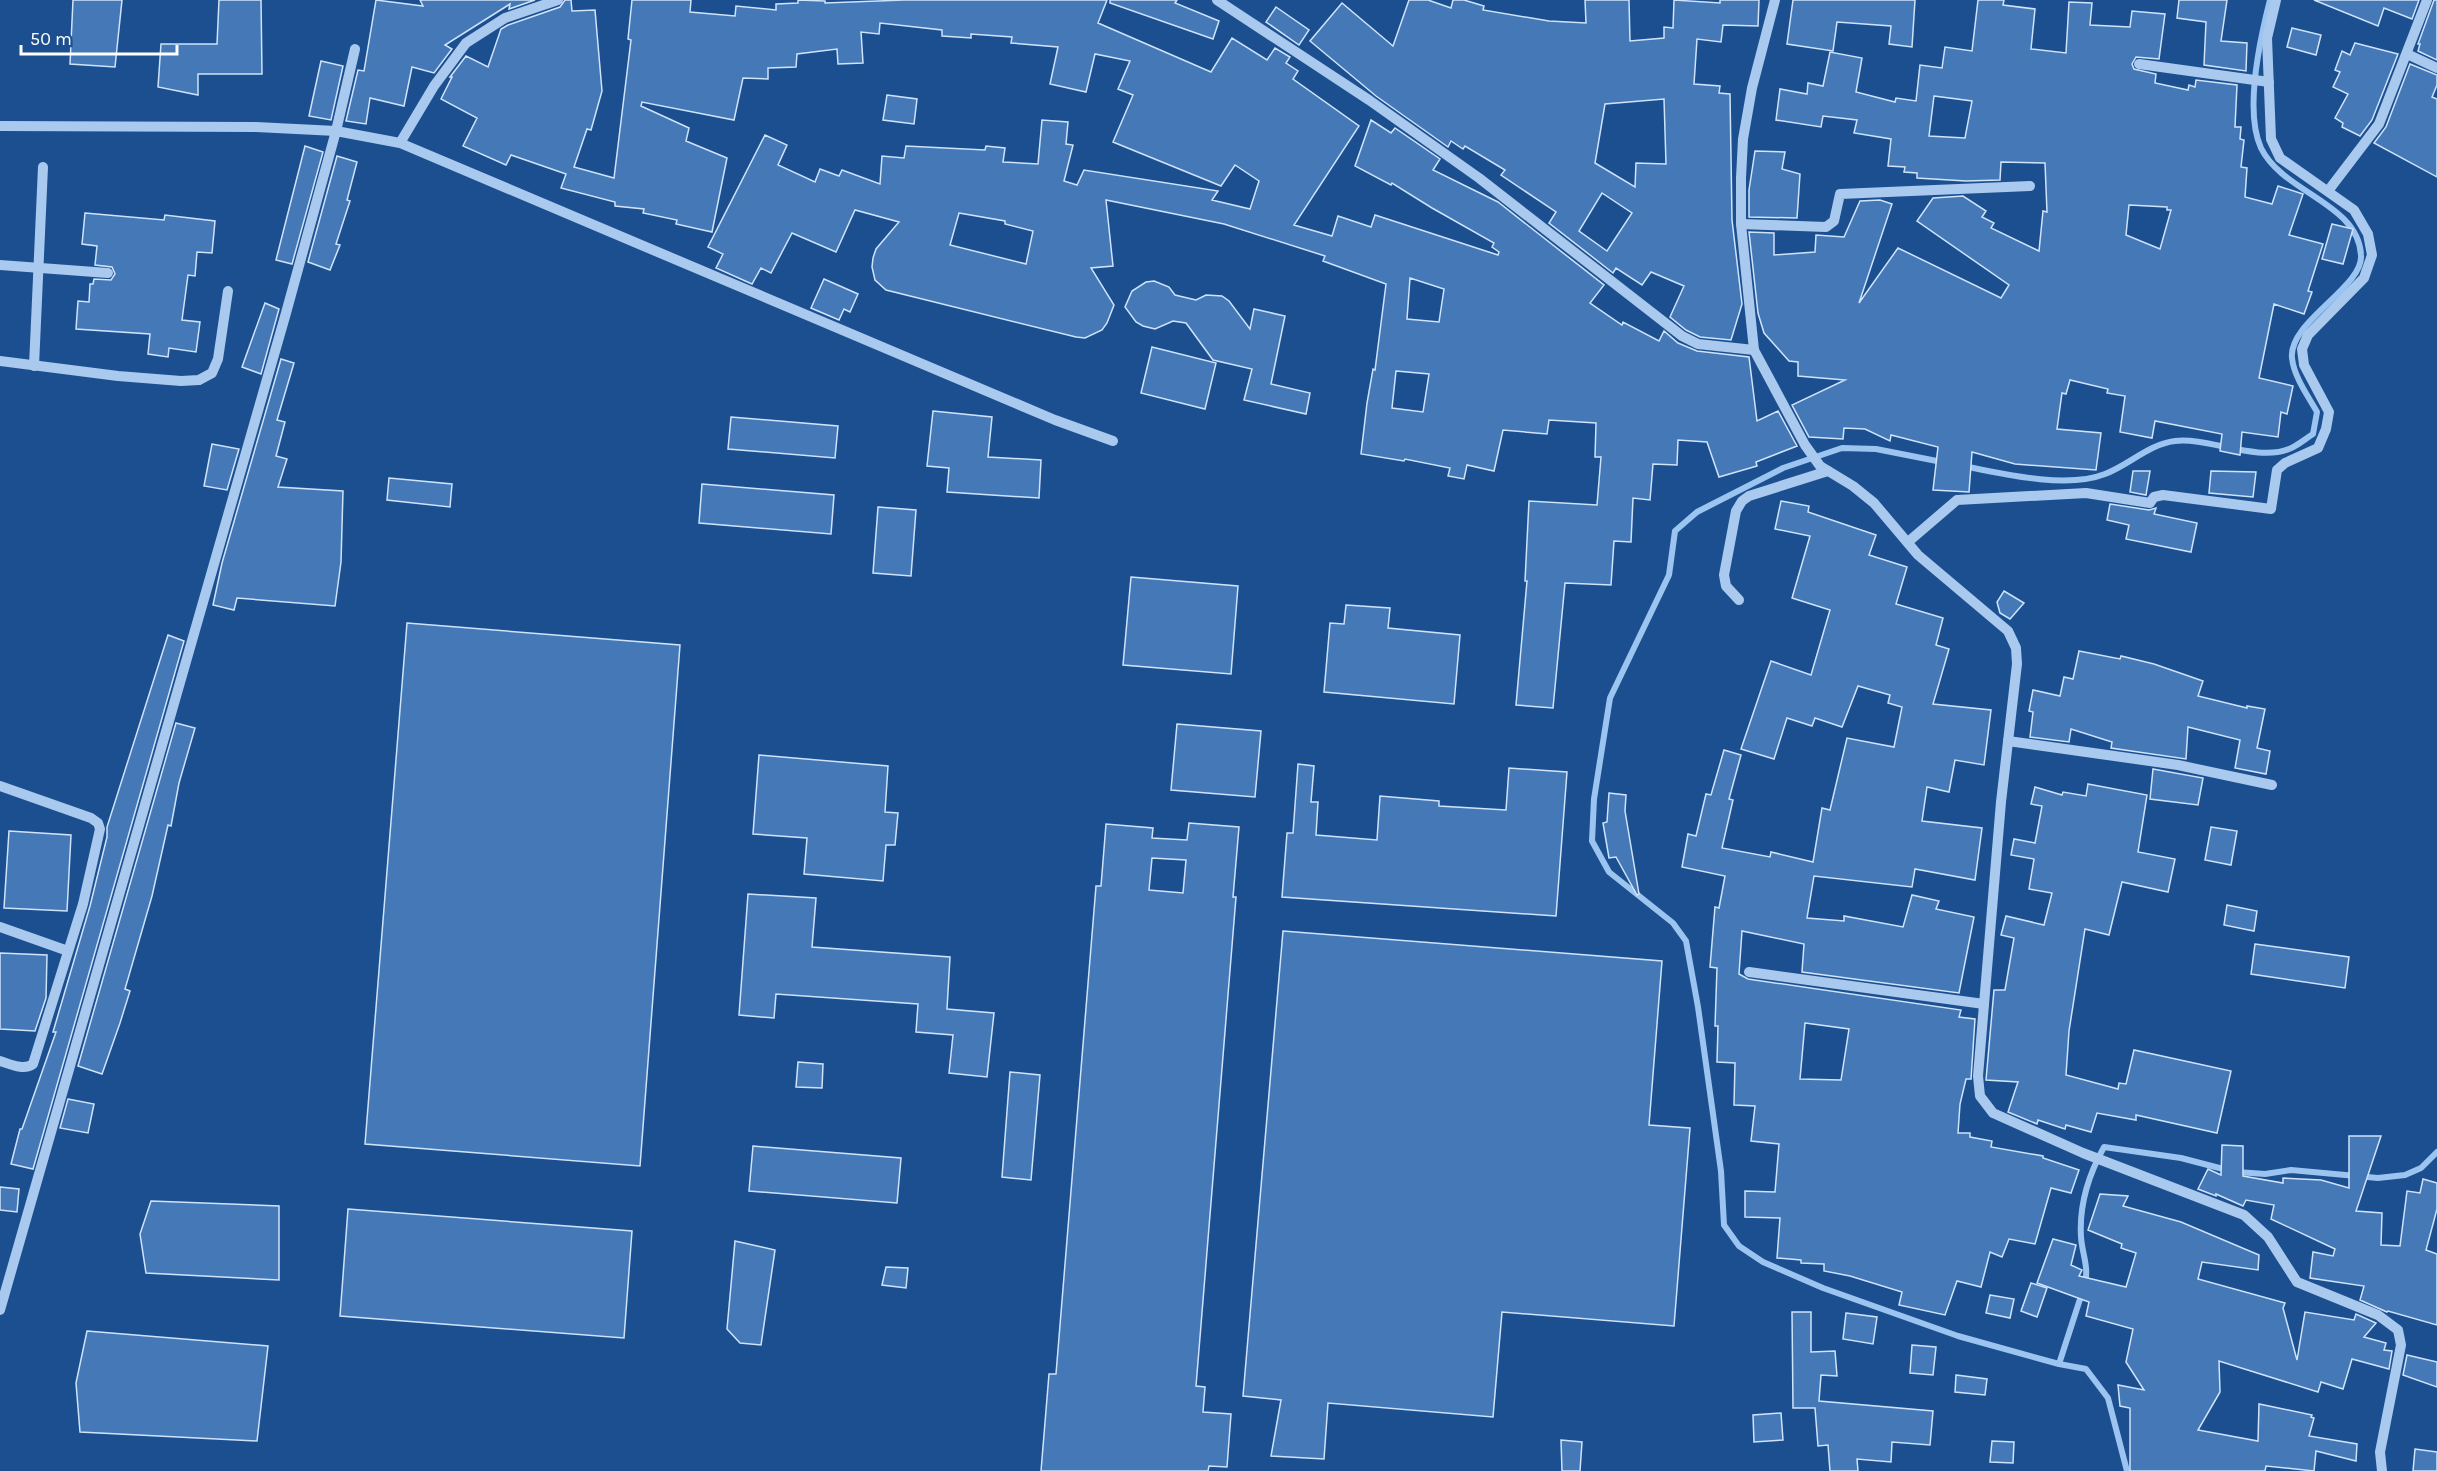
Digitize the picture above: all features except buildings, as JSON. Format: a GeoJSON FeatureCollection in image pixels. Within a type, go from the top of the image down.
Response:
{"type":"FeatureCollection","features":[{"type":"Feature","properties":{"kind":"street"},"geometry":{"type":"LineString","coordinates":[[400,143],[434,86],[466,43],[505,18],[558,0]]}},
{"type":"Feature","properties":{"kind":"street"},"geometry":{"type":"LineString","coordinates":[[1217,0],[1369,100],[1479,178],[1682,336],[1698,344],[1754,350]]}},
{"type":"Feature","properties":{"kind":"street"},"geometry":{"type":"LineString","coordinates":[[1775,0],[1752,88],[1743,139],[1741,224],[1754,350],[1805,445],[1824,469],[1853,486],[1874,503],[1942,576],[2008,631],[2016,648],[2017,664],[1978,1076],[1980,1096],[1993,1113],[2114,1166],[2244,1215],[2268,1237],[2296,1281],[2378,1315],[2398,1330],[2401,1345],[2380,1452],[2382,1471]]}},
{"type":"Feature","properties":{"kind":"street"},"geometry":{"type":"LineString","coordinates":[[1908,542],[1956,500],[2086,493],[2150,503],[2154,497],[2163,495],[2271,509],[2277,470],[2285,463],[2318,448],[2326,429],[2329,412],[2304,365],[2302,349],[2308,335],[2364,278],[2372,255],[2368,234],[2354,210],[2280,158],[2271,139],[2265,82],[2267,38],[2276,0]]}},
{"type":"Feature","properties":{"kind":"street"},"geometry":{"type":"LineString","coordinates":[[2328,191],[2379,124],[2427,0]]}},
{"type":"Feature","properties":{"kind":"street"},"geometry":{"type":"LineString","coordinates":[[0,1310],[96,981],[336,131],[355,49]]}},
{"type":"Feature","properties":{"kind":"street"},"geometry":{"type":"LineString","coordinates":[[2407,54],[2437,68]]}},
{"type":"Feature","properties":{"kind":"street"},"geometry":{"type":"LineString","coordinates":[[2139,64],[2265,82]]}},
{"type":"Feature","properties":{"kind":"street"},"geometry":{"type":"LineString","coordinates":[[0,126],[178,125],[336,131],[400,143],[1044,416],[1113,441]]}},
{"type":"Feature","properties":{"kind":"street"},"geometry":{"type":"LineString","coordinates":[[34,366],[43,167]]}},
{"type":"Feature","properties":{"kind":"street"},"geometry":{"type":"LineString","coordinates":[[1741,224],[1826,227],[1834,221],[1840,194],[2030,186]]}},
{"type":"Feature","properties":{"kind":"street"},"geometry":{"type":"LineString","coordinates":[[0,265],[108,273]]}},
{"type":"Feature","properties":{"kind":"street"},"geometry":{"type":"LineString","coordinates":[[0,361],[118,376],[180,381],[199,380],[212,373],[218,358],[228,291]]}},
{"type":"Feature","properties":{"kind":"street"},"geometry":{"type":"LineString","coordinates":[[1739,600],[1725,586],[1724,574],[1736,511],[1742,501],[1749,496],[1824,469]]}},
{"type":"Feature","properties":{"kind":"street"},"geometry":{"type":"LineString","coordinates":[[2008,741],[2178,765],[2272,785]]}},
{"type":"Feature","properties":{"kind":"street"},"geometry":{"type":"LineString","coordinates":[[0,786],[91,818],[98,823],[99,836],[83,904],[33,1064],[29,1068],[0,1061]]}},
{"type":"Feature","properties":{"kind":"street"},"geometry":{"type":"LineString","coordinates":[[0,927],[68,951]]}},
{"type":"Feature","properties":{"kind":"street"},"geometry":{"type":"LineString","coordinates":[[1749,972],[1984,1004]]}},
{"type":"Feature","properties":{"kind":"waterway"},"geometry":{"type":"LineString","coordinates":[[1964,466],[2035,479],[2072,480],[2105,474],[2156,446],[2175,441],[2202,442],[2262,453],[2292,448],[2313,434],[2317,412],[2295,372],[2292,358],[2294,345],[2313,318],[2351,280],[2359,267],[2361,255],[2357,237],[2347,223],[2334,210],[2285,176],[2271,163],[2261,148],[2254,115],[2255,75],[2270,0]]}},
{"type":"Feature","properties":{"kind":"waterway"},"geometry":{"type":"LineString","coordinates":[[1942,462],[1876,449],[1842,448],[1783,468],[1697,512],[1675,531],[1669,575],[1610,698],[1594,799],[1592,841],[1609,872],[1673,923],[1686,941],[1698,1007],[1721,1171],[1724,1225],[1739,1246],[1763,1262],[1823,1288],[1958,1336],[2059,1364],[2082,1293]]}},
{"type":"Feature","properties":{"kind":"waterway"},"geometry":{"type":"LineString","coordinates":[[2085,1283],[2086,1266],[2081,1237],[2083,1202],[2094,1168],[2104,1147],[2181,1158],[2227,1170]]}},
{"type":"Feature","properties":{"kind":"waterway"},"geometry":{"type":"LineString","coordinates":[[2237,1172],[2265,1174],[2291,1170],[2378,1178],[2405,1175],[2421,1168],[2437,1152]]}},
{"type":"Feature","properties":{"kind":"waterway"},"geometry":{"type":"LineString","coordinates":[[2059,1364],[2086,1369],[2108,1398],[2127,1471]]}}]}
